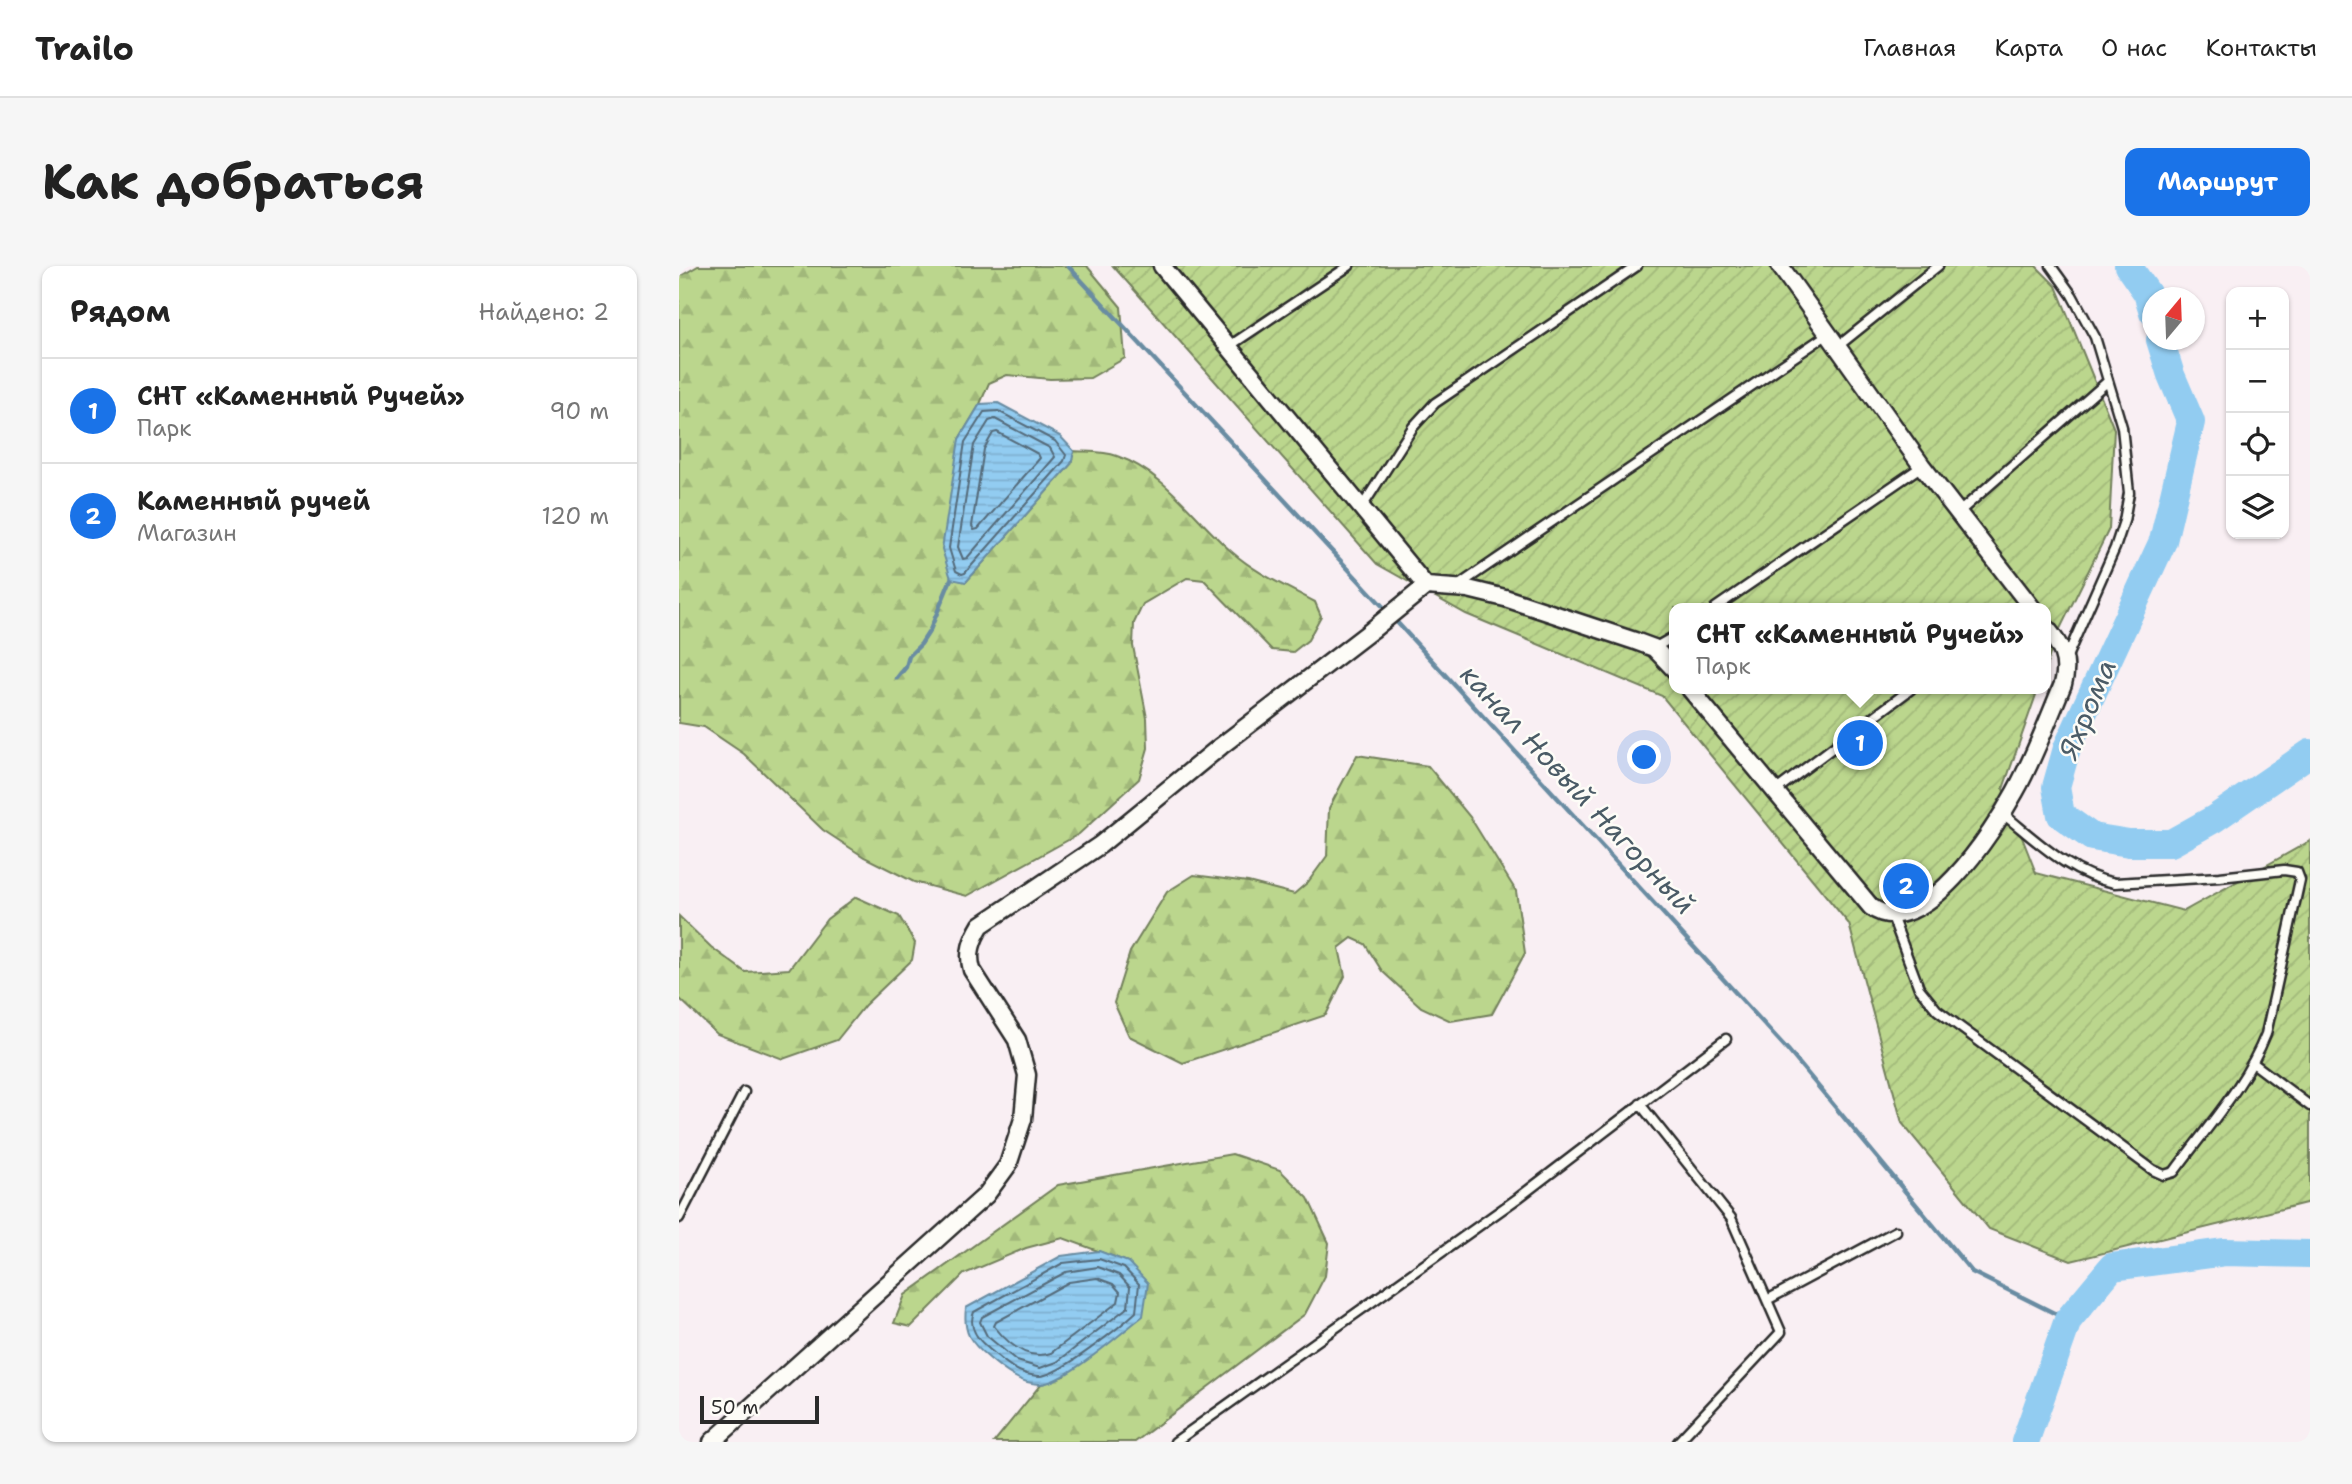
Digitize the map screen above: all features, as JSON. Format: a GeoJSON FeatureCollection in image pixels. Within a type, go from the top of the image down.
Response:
{"type":"FeatureCollection","features":[{"type":"Feature","properties":{"kind":"street"},"geometry":{"type":"LineString","coordinates":[[1162,266],[1426,586]]}},
{"type":"Feature","properties":{"kind":"street"},"geometry":{"type":"LineString","coordinates":[[1780,266],[1922,466],[2026,603]]}},
{"type":"Feature","properties":{"kind":"street"},"geometry":{"type":"LineString","coordinates":[[712,1442],[986,1195],[1008,1165],[1023,1119],[1027,1075],[1017,1040],[972,970],[969,959],[973,938],[981,925],[1100,845],[1221,746],[1426,586],[1505,598],[1654,648],[1669,664]]}},
{"type":"Feature","properties":{"kind":"street"},"geometry":{"type":"LineString","coordinates":[[1694,694],[1871,906],[1879,913],[1892,916],[1911,911],[1944,889],[1989,835],[2016,791],[2067,669],[2066,659],[2051,634]]}},
{"type":"Feature","properties":{"kind":"lane"},"geometry":{"type":"LineString","coordinates":[[1228,346],[1349,266]]}},
{"type":"Feature","properties":{"kind":"lane"},"geometry":{"type":"LineString","coordinates":[[1362,508],[1413,427],[1435,403],[1637,266]]}},
{"type":"Feature","properties":{"kind":"lane"},"geometry":{"type":"LineString","coordinates":[[1453,588],[1832,341],[1938,266]]}},
{"type":"Feature","properties":{"kind":"lane"},"geometry":{"type":"LineString","coordinates":[[2051,266],[2072,295],[2095,337],[2122,427],[2127,460],[2124,521],[2115,548],[2066,659]]}},
{"type":"Feature","properties":{"kind":"lane"},"geometry":{"type":"LineString","coordinates":[[1958,513],[2107,382]]}},
{"type":"Feature","properties":{"kind":"lane"},"geometry":{"type":"LineString","coordinates":[[1723,603],[1922,466]]}},
{"type":"Feature","properties":{"kind":"lane"},"geometry":{"type":"LineString","coordinates":[[1654,648],[1669,639]]}},
{"type":"Feature","properties":{"kind":"lane"},"geometry":{"type":"LineString","coordinates":[[1775,791],[1905,694]]}},
{"type":"Feature","properties":{"kind":"lane"},"geometry":{"type":"LineString","coordinates":[[1892,916],[1919,988],[1937,1010],[2153,1170],[2164,1175],[2174,1172],[2253,1063],[2266,1034],[2299,880],[2297,872],[2284,870],[2220,877],[2115,883],[2105,881],[2077,870],[2053,855],[2002,813]]}},
{"type":"Feature","properties":{"kind":"lane"},"geometry":{"type":"LineString","coordinates":[[1175,1442],[1518,1198],[1726,1039]]}},
{"type":"Feature","properties":{"kind":"lane"},"geometry":{"type":"LineString","coordinates":[[2253,1063],[2310,1106]]}},
{"type":"Feature","properties":{"kind":"lane"},"geometry":{"type":"LineString","coordinates":[[679,1218],[744,1092]]}},
{"type":"Feature","properties":{"kind":"lane"},"geometry":{"type":"LineString","coordinates":[[1640,1104],[1731,1219],[1781,1332],[1678,1442]]}},
{"type":"Feature","properties":{"kind":"lane"},"geometry":{"type":"LineString","coordinates":[[1767,1300],[1896,1231]]}},
{"type":"Feature","properties":{"kind":"green space"},"geometry":{"type":"Polygon","coordinates":[[[698,266],[1087,266],[1121,307],[1125,358],[1090,378],[1050,379],[1007,375],[989,383],[959,439],[951,578],[966,582],[1071,464],[1074,451],[1107,453],[1134,464],[1165,485],[1218,539],[1251,567],[1315,602],[1321,616],[1308,640],[1293,652],[1272,650],[1204,580],[1187,578],[1143,604],[1134,623],[1133,646],[1147,718],[1148,748],[1139,779],[1079,834],[967,896],[914,882],[864,857],[823,830],[744,754],[704,727],[679,723],[679,277],[698,266]]]}},
{"type":"Feature","properties":{"kind":"green space"},"geometry":{"type":"Polygon","coordinates":[[[1113,266],[2036,266],[2056,286],[2114,429],[2109,529],[2051,651],[2051,603],[1669,603],[1669,694],[2036,694],[2003,789],[2036,873],[2184,911],[2310,841],[2310,1202],[2071,1261],[1989,1229],[1902,1123],[1849,924],[1662,696],[1466,614],[1377,564],[1113,266]]]}},
{"type":"Feature","properties":{"kind":"green space"},"geometry":{"type":"Polygon","coordinates":[[[1357,755],[1428,766],[1470,817],[1516,891],[1525,953],[1492,1014],[1451,1021],[1421,1007],[1382,971],[1365,944],[1352,938],[1339,948],[1345,976],[1326,1015],[1183,1063],[1129,1036],[1114,1003],[1130,952],[1167,892],[1194,875],[1248,882],[1294,894],[1308,882],[1327,856],[1329,808],[1357,755]]]}},
{"type":"Feature","properties":{"kind":"green space"},"geometry":{"type":"Polygon","coordinates":[[[856,897],[899,916],[915,943],[912,960],[865,1005],[837,1040],[783,1059],[717,1034],[679,998],[679,916],[711,947],[745,972],[789,969],[827,919],[856,897]]]}},
{"type":"Feature","properties":{"kind":"green space"},"geometry":{"type":"Polygon","coordinates":[[[1232,1154],[1280,1170],[1308,1198],[1329,1243],[1325,1276],[1305,1314],[1135,1442],[994,1442],[1041,1384],[1064,1376],[1128,1262],[1063,1238],[1026,1248],[964,1274],[911,1327],[894,1323],[905,1295],[1058,1185],[1232,1154]]]}},
{"type":"Feature","properties":{"kind":"water"},"geometry":{"type":"Polygon","coordinates":[[[998,403],[1060,436],[1074,451],[1071,464],[966,582],[951,579],[942,549],[959,439],[980,404],[998,403]]]}},
{"type":"Feature","properties":{"kind":"water"},"geometry":{"type":"Polygon","coordinates":[[[1099,1251],[1128,1262],[1148,1283],[1143,1316],[1078,1367],[1050,1382],[1033,1383],[1006,1372],[973,1342],[967,1331],[966,1308],[1061,1256],[1099,1251]]]}},
{"type":"Feature","properties":{"kind":"waterway","name":"канал Новый Нагорный"},"geometry":{"type":"LineString","coordinates":[[1068,266],[1388,612]]}},
{"type":"Feature","properties":{"kind":"waterway","name":"Яхрома"},"geometry":{"type":"LineString","coordinates":[[2128,266],[2143,287]]}},
{"type":"Feature","properties":{"kind":"waterway","name":"Яхрома"},"geometry":{"type":"LineString","coordinates":[[2163,350],[2191,422],[2163,541],[2067,748],[2056,787],[2061,815],[2092,837],[2129,843],[2171,843],[2214,819],[2310,753]]}},
{"type":"Feature","properties":{"kind":"waterway"},"geometry":{"type":"LineString","coordinates":[[897,678],[906,667],[909,656],[930,630],[951,579]]}},
{"type":"Feature","properties":{"kind":"waterway","name":"канал Новый Нагорный"},"geometry":{"type":"LineString","coordinates":[[1394,619],[1788,1050],[1972,1272],[2068,1320]]}},
{"type":"Feature","properties":{"kind":"waterway","name":"Яхрома"},"geometry":{"type":"LineString","coordinates":[[2025,1442],[2068,1320],[2112,1267],[2225,1252],[2310,1254]]}},
{"type":"Feature","properties":{"kind":"place","name":"СНТ «Каменный Ручей»"},"geometry":{"type":"Point","coordinates":[1860,743]}},
{"type":"Feature","properties":{"kind":"place","name":"Каменный ручей"},"geometry":{"type":"Point","coordinates":[1906,886]}}]}
